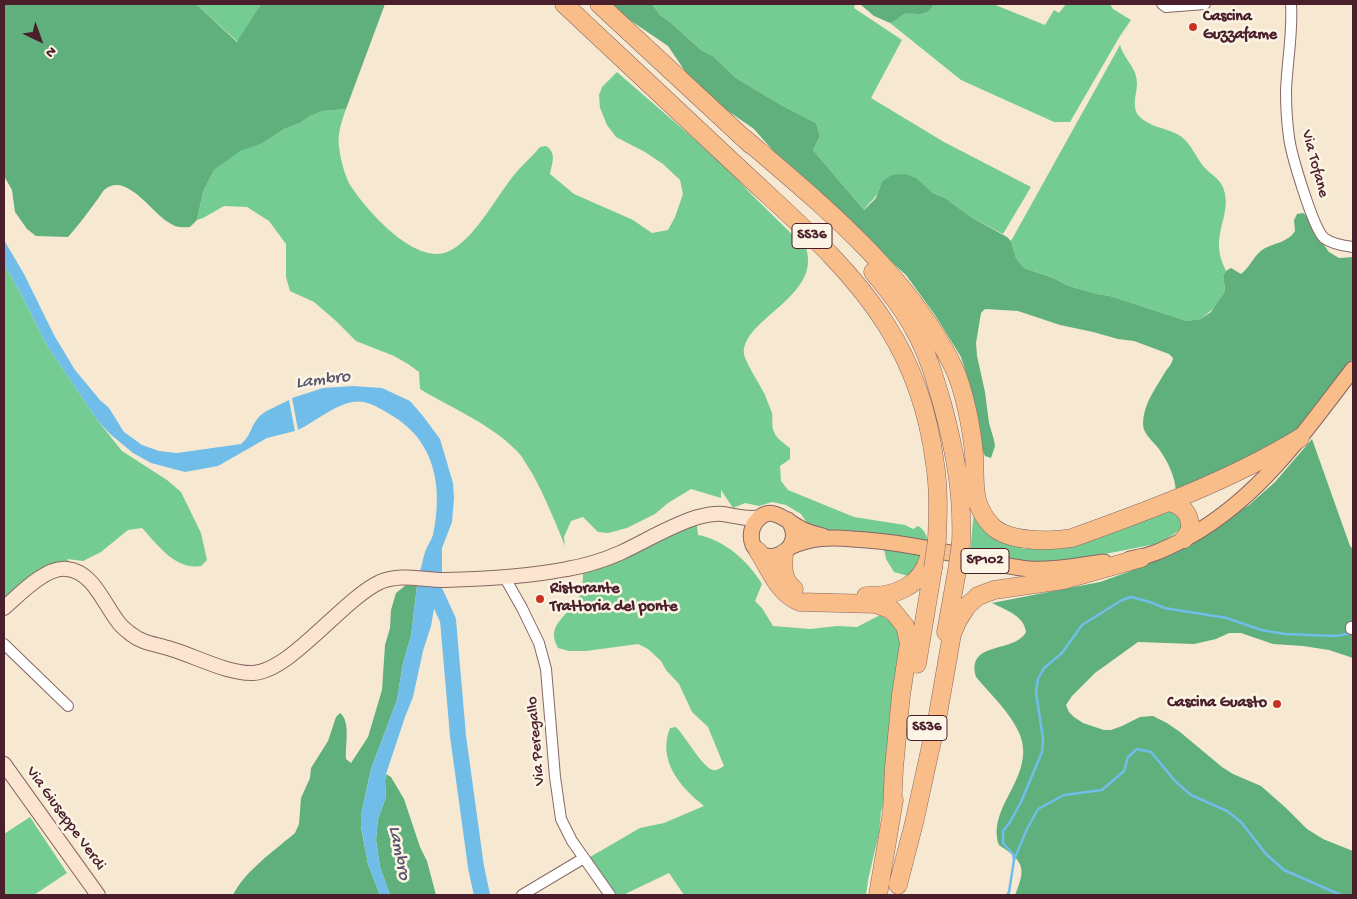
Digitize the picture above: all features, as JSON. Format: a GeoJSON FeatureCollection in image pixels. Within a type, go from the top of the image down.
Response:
{"type":"FeatureCollection","features":[{"type":"Feature","properties":{"kind":"highway","name":"SS36"},"geometry":{"type":"LineString","coordinates":[[564,4],[817,241],[856,284],[877,311],[895,340],[910,371],[925,413],[935,465],[938,508],[878,895]]}},
{"type":"Feature","properties":{"kind":"highway","name":"SS36"},"geometry":{"type":"LineString","coordinates":[[599,4],[744,138],[857,254],[902,309],[928,357],[946,416],[956,460],[961,511],[961,543],[897,890]]}},
{"type":"Feature","properties":{"kind":"highway"},"geometry":{"type":"LineString","coordinates":[[744,138],[829,212],[874,256],[910,297],[934,332],[954,368],[966,406],[974,454],[975,495],[984,516],[993,527],[1006,535],[1058,541],[1082,534],[1168,502],[1237,472],[1300,438]]}},
{"type":"Feature","properties":{"kind":"highway"},"geometry":{"type":"LineString","coordinates":[[1168,502],[1182,507],[1189,517],[1190,530],[1184,539]]}},
{"type":"Feature","properties":{"kind":"highway"},"geometry":{"type":"LineString","coordinates":[[754,544],[781,588],[794,599],[800,602],[876,604],[892,610],[905,626],[909,643],[901,695],[892,812]]}},
{"type":"Feature","properties":{"kind":"highway"},"geometry":{"type":"LineString","coordinates":[[787,550],[784,576],[792,588],[808,595],[878,597],[897,592],[914,582],[931,562]]}},
{"type":"Feature","properties":{"kind":"highway"},"geometry":{"type":"LineString","coordinates":[[897,890],[916,814],[952,634],[967,606],[978,596],[994,590],[1063,580],[1141,558]]}},
{"type":"Feature","properties":{"kind":"main road","name":"SP102"},"geometry":{"type":"LineString","coordinates":[[788,520],[807,532],[830,537],[870,540],[925,548],[1010,567],[1052,569],[1141,558],[1184,539],[1208,525],[1250,492],[1272,472],[1353,369]]}},
{"type":"Feature","properties":{"kind":"main road"},"geometry":{"type":"LineString","coordinates":[[778,514],[788,520],[792,525],[794,536],[787,550],[771,556],[754,544],[753,526],[761,517],[778,514]]}},
{"type":"Feature","properties":{"kind":"main road","name":"SP102"},"geometry":{"type":"LineString","coordinates":[[787,550],[807,540],[830,537]]}},
{"type":"Feature","properties":{"kind":"street"},"geometry":{"type":"LineString","coordinates":[[1162,4],[1166,7],[1205,4]]}},
{"type":"Feature","properties":{"kind":"street","name":"Via Tofane"},"geometry":{"type":"LineString","coordinates":[[1291,4],[1292,21],[1286,100],[1289,139],[1302,184],[1318,228],[1325,238],[1340,245],[1353,247]]}},
{"type":"Feature","properties":{"kind":"street"},"geometry":{"type":"LineString","coordinates":[[4,608],[48,572],[67,568],[85,576],[95,587],[119,622],[140,640],[152,645],[170,648],[209,663],[253,673],[269,669],[286,659],[363,592],[390,578],[404,577],[441,580],[505,578],[568,569],[606,558],[674,526],[696,518],[716,514],[747,518],[761,517]]}},
{"type":"Feature","properties":{"kind":"street"},"geometry":{"type":"LineString","coordinates":[[716,514],[730,520],[754,544]]}},
{"type":"Feature","properties":{"kind":"street","name":"Via Peregallo"},"geometry":{"type":"LineString","coordinates":[[505,578],[539,643],[546,669],[554,770],[561,818],[572,841],[610,895]]}},
{"type":"Feature","properties":{"kind":"street"},"geometry":{"type":"LineString","coordinates":[[4,644],[68,706]]}},
{"type":"Feature","properties":{"kind":"street","name":"Via Giuseppe Verdi"},"geometry":{"type":"LineString","coordinates":[[4,764],[98,895]]}},
{"type":"Feature","properties":{"kind":"street"},"geometry":{"type":"LineString","coordinates":[[522,895],[584,858]]}},
{"type":"Feature","properties":{"kind":"green space"},"geometry":{"type":"Polygon","coordinates":[[[4,4],[196,4],[237,42],[261,4],[385,4],[346,109],[323,111],[310,116],[300,123],[284,129],[263,143],[240,151],[214,170],[203,192],[197,220],[190,227],[178,227],[171,224],[129,189],[121,186],[112,186],[103,191],[68,237],[36,236],[27,229],[15,212],[12,190],[4,176],[4,4]]]}},
{"type":"Feature","properties":{"kind":"green space"},"geometry":{"type":"Polygon","coordinates":[[[196,4],[261,4],[238,42],[196,4]]]}},
{"type":"Feature","properties":{"kind":"green space"},"geometry":{"type":"Polygon","coordinates":[[[612,4],[652,4],[660,15],[701,50],[713,56],[736,78],[816,123],[820,136],[813,150],[864,210],[876,198],[882,182],[887,178],[892,175],[905,174],[916,178],[933,193],[945,198],[971,217],[1007,237],[1011,241],[1016,258],[1024,268],[1069,286],[1110,296],[1187,321],[1201,319],[1211,312],[1224,293],[1223,276],[1226,271],[1231,268],[1241,274],[1262,250],[1292,235],[1295,231],[1294,220],[1297,214],[1303,213],[1308,217],[1315,233],[1329,252],[1339,258],[1353,257],[1353,358],[1322,401],[1300,426],[1276,445],[1176,492],[1173,475],[1168,464],[1143,428],[1145,410],[1150,398],[1171,365],[1173,358],[1169,354],[1134,341],[1060,325],[1018,311],[985,309],[981,313],[976,343],[989,423],[995,446],[991,458],[985,456],[977,439],[970,403],[970,385],[961,357],[935,315],[906,275],[790,170],[754,129],[708,97],[687,74],[668,46],[621,14],[612,4]]]}},
{"type":"Feature","properties":{"kind":"green space"},"geometry":{"type":"Polygon","coordinates":[[[652,4],[855,4],[854,8],[902,40],[871,98],[944,142],[1031,187],[1003,234],[971,217],[945,198],[933,193],[915,178],[880,187],[877,194],[864,210],[813,150],[820,136],[816,123],[736,78],[713,56],[701,50],[660,15],[652,4]]]}},
{"type":"Feature","properties":{"kind":"green space"},"geometry":{"type":"Polygon","coordinates":[[[860,4],[934,4],[925,13],[904,14],[890,23],[874,16],[860,4]]]}},
{"type":"Feature","properties":{"kind":"green space"},"geometry":{"type":"Polygon","coordinates":[[[934,4],[993,4],[1045,25],[1054,10],[1059,13],[1066,4],[1110,4],[1113,9],[1131,20],[1070,122],[1054,122],[961,80],[890,23],[904,14],[925,13],[934,4]]]}},
{"type":"Feature","properties":{"kind":"green space"},"geometry":{"type":"Polygon","coordinates":[[[1120,45],[1135,73],[1137,87],[1135,109],[1139,116],[1148,123],[1182,137],[1202,165],[1222,185],[1225,193],[1226,200],[1219,245],[1226,271],[1223,276],[1225,288],[1224,293],[1214,308],[1201,319],[1187,321],[1110,296],[1069,286],[1024,268],[1016,258],[1011,241],[1120,45]]]}},
{"type":"Feature","properties":{"kind":"green space"},"geometry":{"type":"Polygon","coordinates":[[[617,72],[724,165],[806,248],[808,265],[803,280],[793,294],[746,341],[744,354],[765,395],[772,415],[775,434],[790,448],[790,459],[780,466],[781,481],[788,490],[854,517],[905,525],[913,529],[918,526],[927,538],[928,554],[921,567],[908,576],[894,572],[886,559],[882,538],[809,526],[801,514],[786,505],[772,502],[759,506],[745,503],[733,508],[721,490],[721,498],[691,489],[668,503],[655,514],[627,528],[608,533],[598,532],[583,517],[571,521],[564,537],[565,546],[537,482],[517,451],[483,424],[420,389],[419,372],[408,364],[394,356],[356,341],[314,302],[290,291],[286,277],[286,244],[269,221],[247,207],[224,206],[197,220],[203,192],[214,170],[240,150],[263,143],[284,129],[300,123],[310,116],[323,111],[346,109],[340,128],[339,142],[342,165],[349,183],[366,206],[391,232],[420,250],[434,254],[447,252],[457,247],[475,229],[517,171],[540,147],[546,146],[553,155],[550,174],[574,194],[633,220],[652,233],[668,230],[683,194],[680,180],[663,164],[616,137],[607,125],[600,108],[599,95],[602,87],[617,72]]]}},
{"type":"Feature","properties":{"kind":"green space"},"geometry":{"type":"Polygon","coordinates":[[[4,264],[48,347],[98,421],[122,451],[167,480],[181,492],[201,533],[207,560],[201,566],[183,564],[175,560],[161,549],[142,528],[128,530],[101,552],[83,561],[67,559],[77,571],[67,568],[4,608],[4,264]]]}},
{"type":"Feature","properties":{"kind":"green space"},"geometry":{"type":"Polygon","coordinates":[[[1312,439],[1350,546],[1353,549],[1353,658],[1329,650],[1273,644],[1241,633],[1229,633],[1216,639],[1194,644],[1138,642],[1095,673],[1072,696],[1066,705],[1069,712],[1083,723],[1104,730],[1111,730],[1140,717],[1153,716],[1167,723],[1222,767],[1261,786],[1307,829],[1323,839],[1353,851],[1353,895],[1015,895],[1022,871],[1018,860],[999,845],[997,831],[999,818],[1022,765],[1023,750],[1016,727],[1006,712],[976,677],[975,665],[978,657],[984,652],[1012,643],[1020,639],[1026,632],[1022,621],[1018,617],[992,603],[1100,582],[1159,558],[1249,505],[1275,482],[1312,439]]]}},
{"type":"Feature","properties":{"kind":"green space"},"geometry":{"type":"Polygon","coordinates":[[[1174,510],[1183,520],[1184,527],[1161,543],[1064,562],[1028,564],[970,553],[974,511],[1005,542],[1024,549],[1045,549],[1068,548],[1174,510]]]}},
{"type":"Feature","properties":{"kind":"green space"},"geometry":{"type":"Polygon","coordinates":[[[696,518],[698,535],[717,542],[735,553],[756,575],[762,584],[755,601],[762,608],[773,626],[810,629],[837,626],[857,627],[880,615],[892,622],[905,639],[891,779],[881,812],[879,833],[866,895],[684,895],[669,873],[623,895],[617,895],[590,857],[640,828],[664,823],[704,806],[695,799],[673,772],[666,751],[670,728],[676,727],[680,731],[699,758],[709,768],[716,770],[724,766],[708,727],[692,712],[679,684],[666,670],[661,661],[648,649],[638,644],[586,651],[569,651],[558,648],[554,633],[559,622],[573,606],[581,592],[583,565],[696,518]]]}},
{"type":"Feature","properties":{"kind":"green space"},"geometry":{"type":"Polygon","coordinates":[[[406,585],[417,586],[411,636],[403,663],[397,700],[371,769],[361,815],[361,827],[368,864],[380,895],[233,895],[252,870],[295,833],[299,824],[301,798],[310,778],[311,768],[328,741],[336,717],[340,713],[345,722],[347,734],[346,759],[351,763],[368,737],[382,690],[385,645],[390,628],[391,610],[396,593],[406,585]]]}},
{"type":"Feature","properties":{"kind":"green space"},"geometry":{"type":"Polygon","coordinates":[[[386,774],[391,777],[404,799],[420,847],[427,861],[436,895],[390,895],[380,867],[376,840],[378,819],[386,797],[386,774]]]}},
{"type":"Feature","properties":{"kind":"green space"},"geometry":{"type":"Polygon","coordinates":[[[30,817],[67,873],[34,895],[4,895],[4,834],[30,817]]]}},
{"type":"Feature","properties":{"kind":"water"},"geometry":{"type":"Polygon","coordinates":[[[4,240],[24,274],[54,335],[75,370],[109,408],[124,432],[142,445],[159,451],[177,453],[241,444],[261,415],[289,400],[295,431],[267,438],[218,466],[185,472],[151,463],[133,453],[98,421],[48,347],[4,264],[4,240]]]}},
{"type":"Feature","properties":{"kind":"water"},"geometry":{"type":"Polygon","coordinates":[[[353,386],[382,388],[410,401],[440,439],[453,483],[454,498],[452,522],[442,548],[442,573],[420,571],[425,552],[433,535],[437,500],[436,483],[433,467],[427,452],[418,438],[406,426],[378,407],[357,401],[331,410],[298,430],[292,398],[323,388],[353,386]]]}},
{"type":"Feature","properties":{"kind":"water"},"geometry":{"type":"Polygon","coordinates":[[[417,586],[440,588],[413,697],[386,774],[386,797],[378,819],[376,840],[380,867],[390,895],[380,895],[368,864],[361,826],[361,815],[371,769],[397,700],[403,663],[411,636],[417,586]]]}},
{"type":"Feature","properties":{"kind":"waterway","name":"Lambro"},"geometry":{"type":"LineString","coordinates":[[427,587],[436,594],[448,620],[458,736],[476,867],[482,895]]}},
{"type":"Feature","properties":{"kind":"waterway"},"geometry":{"type":"LineString","coordinates":[[1014,860],[1013,854],[1003,843],[1003,831],[1021,802],[1042,752],[1043,739],[1036,692],[1038,679],[1044,668],[1062,653],[1082,625],[1122,600],[1131,597],[1164,608],[1227,618],[1261,630],[1285,634],[1336,636],[1352,633]]}},
{"type":"Feature","properties":{"kind":"waterway"},"geometry":{"type":"LineString","coordinates":[[1007,895],[1014,860],[1038,809],[1064,795],[1102,790],[1124,771],[1128,757],[1137,749],[1151,752],[1175,781],[1191,795],[1227,811],[1241,822],[1266,854],[1284,870],[1341,895]]}},
{"type":"Feature","properties":{"kind":"place","name":"Cascina Guzzafame"},"geometry":{"type":"Point","coordinates":[1193,27]}},
{"type":"Feature","properties":{"kind":"place","name":"Ristorante Trattoria del ponte"},"geometry":{"type":"Point","coordinates":[540,599]}},
{"type":"Feature","properties":{"kind":"place","name":"Cascina Guasto"},"geometry":{"type":"Point","coordinates":[1277,704]}}]}
